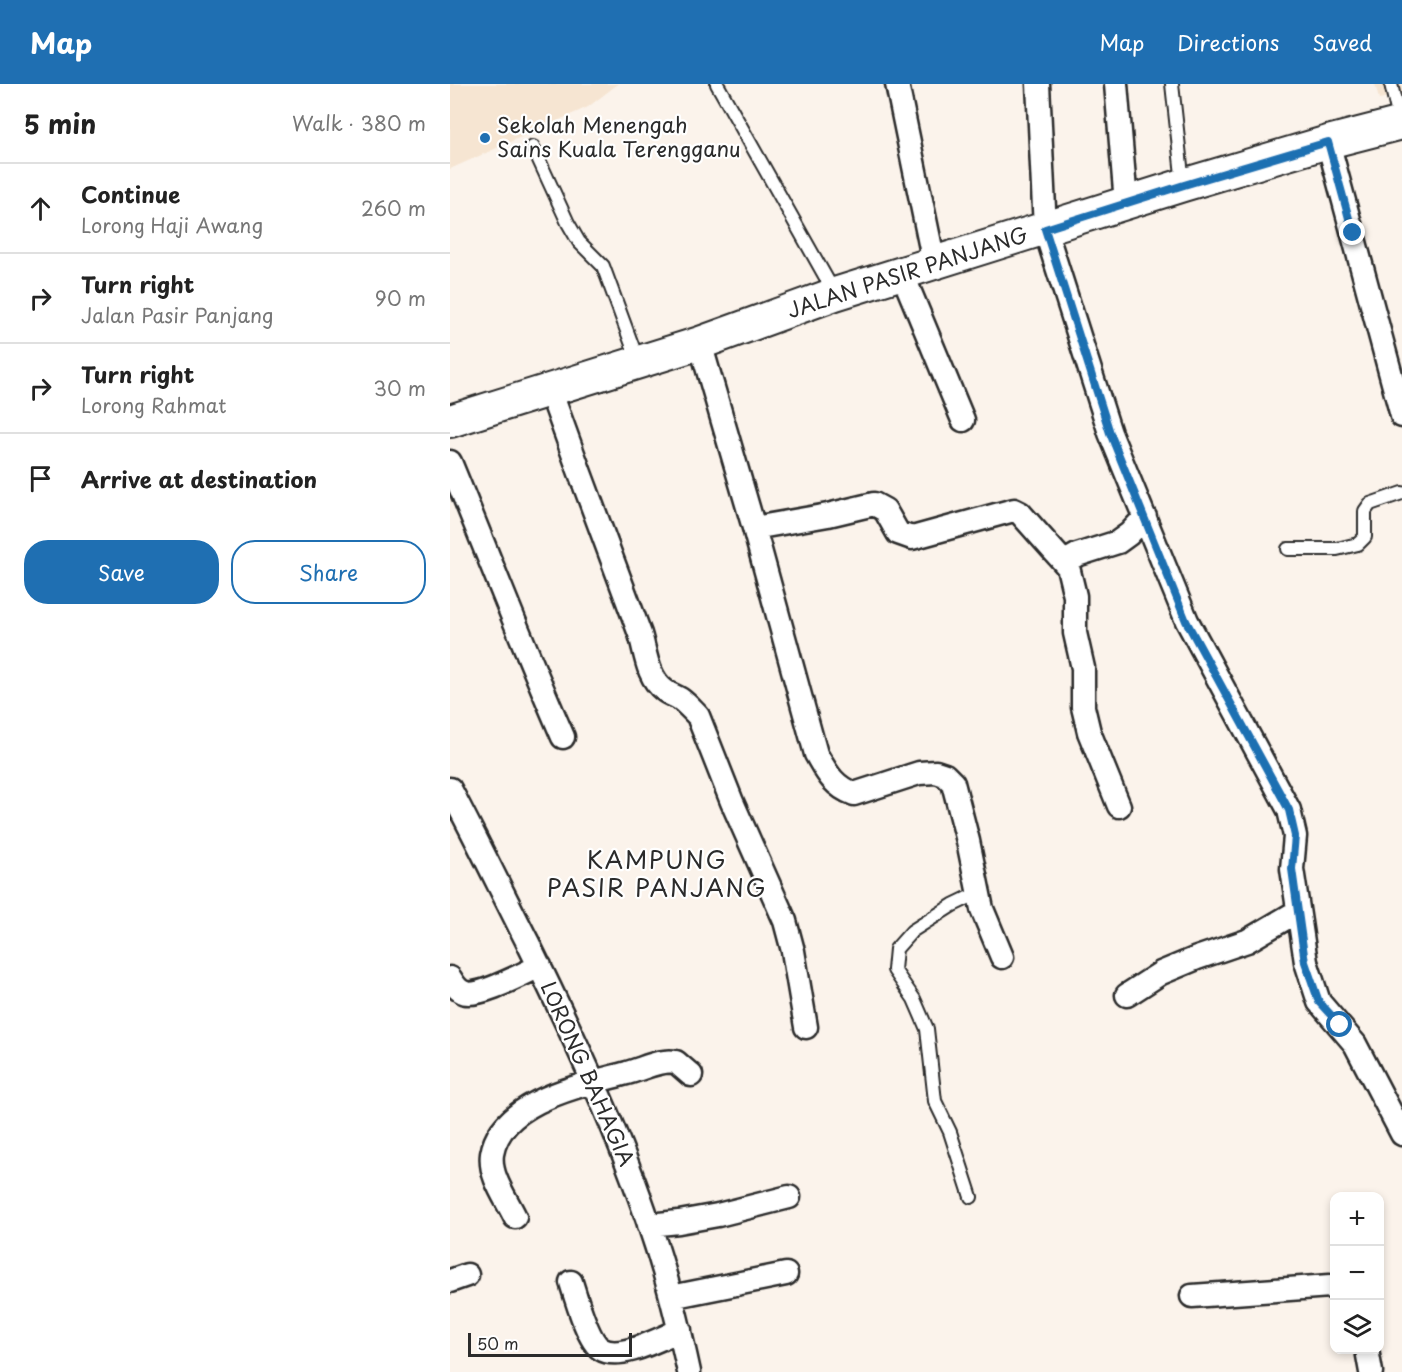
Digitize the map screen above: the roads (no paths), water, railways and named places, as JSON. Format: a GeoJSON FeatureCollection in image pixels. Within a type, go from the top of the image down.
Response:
{"type":"FeatureCollection","features":[{"type":"Feature","properties":{"kind":"main road","name":"JALAN PASIR PANJANG"},"geometry":{"type":"LineString","coordinates":[[450,421],[700,343],[835,294],[1126,203],[1328,142],[1401,124]]}},
{"type":"Feature","properties":{"kind":"street"},"geometry":{"type":"LineString","coordinates":[[897,84],[934,263]]}},
{"type":"Feature","properties":{"kind":"street"},"geometry":{"type":"LineString","coordinates":[[1038,84],[1045,229],[1110,433],[1186,621],[1289,810],[1295,836],[1292,869],[1305,962],[1319,1002],[1355,1044],[1402,1134]]}},
{"type":"Feature","properties":{"kind":"street"},"geometry":{"type":"LineString","coordinates":[[1116,84],[1126,203]]}},
{"type":"Feature","properties":{"kind":"street"},"geometry":{"type":"LineString","coordinates":[[1328,142],[1402,416]]}},
{"type":"Feature","properties":{"kind":"street"},"geometry":{"type":"LineString","coordinates":[[902,273],[963,420]]}},
{"type":"Feature","properties":{"kind":"street"},"geometry":{"type":"LineString","coordinates":[[700,343],[816,754],[835,784],[854,794],[919,773],[936,772],[945,775],[953,783],[969,841],[982,909],[1002,957]]}},
{"type":"Feature","properties":{"kind":"street"},"geometry":{"type":"LineString","coordinates":[[550,390],[640,634],[654,681],[698,716],[732,802],[785,921],[793,951],[806,1027]]}},
{"type":"Feature","properties":{"kind":"street"},"geometry":{"type":"LineString","coordinates":[[450,462],[497,575],[520,638],[563,737]]}},
{"type":"Feature","properties":{"kind":"street"},"geometry":{"type":"LineString","coordinates":[[754,528],[874,504],[885,510],[898,533],[912,538],[1014,510],[1020,513],[1068,567]]}},
{"type":"Feature","properties":{"kind":"street"},"geometry":{"type":"LineString","coordinates":[[1119,806],[1089,732],[1083,707],[1083,668],[1075,633],[1075,596],[1068,567],[1070,559],[1077,555],[1118,542],[1145,518]]}},
{"type":"Feature","properties":{"kind":"street","name":"LORONG BAHAGIA"},"geometry":{"type":"LineString","coordinates":[[450,789],[540,966],[594,1082],[649,1226],[671,1297],[689,1372]]}},
{"type":"Feature","properties":{"kind":"street"},"geometry":{"type":"LineString","coordinates":[[1127,995],[1161,973],[1247,940],[1298,911]]}},
{"type":"Feature","properties":{"kind":"street"},"geometry":{"type":"LineString","coordinates":[[450,978],[461,992],[476,993],[540,966]]}},
{"type":"Feature","properties":{"kind":"street"},"geometry":{"type":"LineString","coordinates":[[515,1217],[492,1167],[492,1154],[496,1140],[505,1126],[529,1107],[568,1089],[663,1062],[676,1062],[691,1075]]}},
{"type":"Feature","properties":{"kind":"street"},"geometry":{"type":"LineString","coordinates":[[649,1226],[718,1215],[789,1197]]}},
{"type":"Feature","properties":{"kind":"street"},"geometry":{"type":"LineString","coordinates":[[671,1297],[786,1274]]}},
{"type":"Feature","properties":{"kind":"street"},"geometry":{"type":"LineString","coordinates":[[571,1282],[592,1338],[600,1349],[610,1353],[626,1352],[680,1330]]}},
{"type":"Feature","properties":{"kind":"street"},"geometry":{"type":"LineString","coordinates":[[1192,1296],[1330,1286]]}},
{"type":"Feature","properties":{"kind":"street"},"geometry":{"type":"LineString","coordinates":[[1368,1354],[1371,1372]]}},
{"type":"Feature","properties":{"kind":"lane"},"geometry":{"type":"LineString","coordinates":[[717,84],[835,294]]}},
{"type":"Feature","properties":{"kind":"lane"},"geometry":{"type":"LineString","coordinates":[[1172,84],[1184,185]]}},
{"type":"Feature","properties":{"kind":"lane"},"geometry":{"type":"LineString","coordinates":[[1390,84],[1401,124]]}},
{"type":"Feature","properties":{"kind":"lane"},"geometry":{"type":"LineString","coordinates":[[533,147],[579,242],[603,266],[638,362]]}},
{"type":"Feature","properties":{"kind":"lane"},"geometry":{"type":"LineString","coordinates":[[1288,549],[1337,549],[1358,544],[1365,537],[1365,511],[1370,504],[1402,493]]}},
{"type":"Feature","properties":{"kind":"lane"},"geometry":{"type":"LineString","coordinates":[[971,1197],[950,1132],[935,1101],[927,1029],[914,999],[894,970],[896,949],[912,931],[952,905],[978,893]]}},
{"type":"Feature","properties":{"kind":"place","name":"Sekolah Menengah Sains Kuala Terengganu"},"geometry":{"type":"Point","coordinates":[485,138]}},
{"type":"Feature","properties":{"kind":"district","name":"KAMPUNG PASIR PANJANG"},"geometry":{"type":"Point","coordinates":[657,875]}}]}
